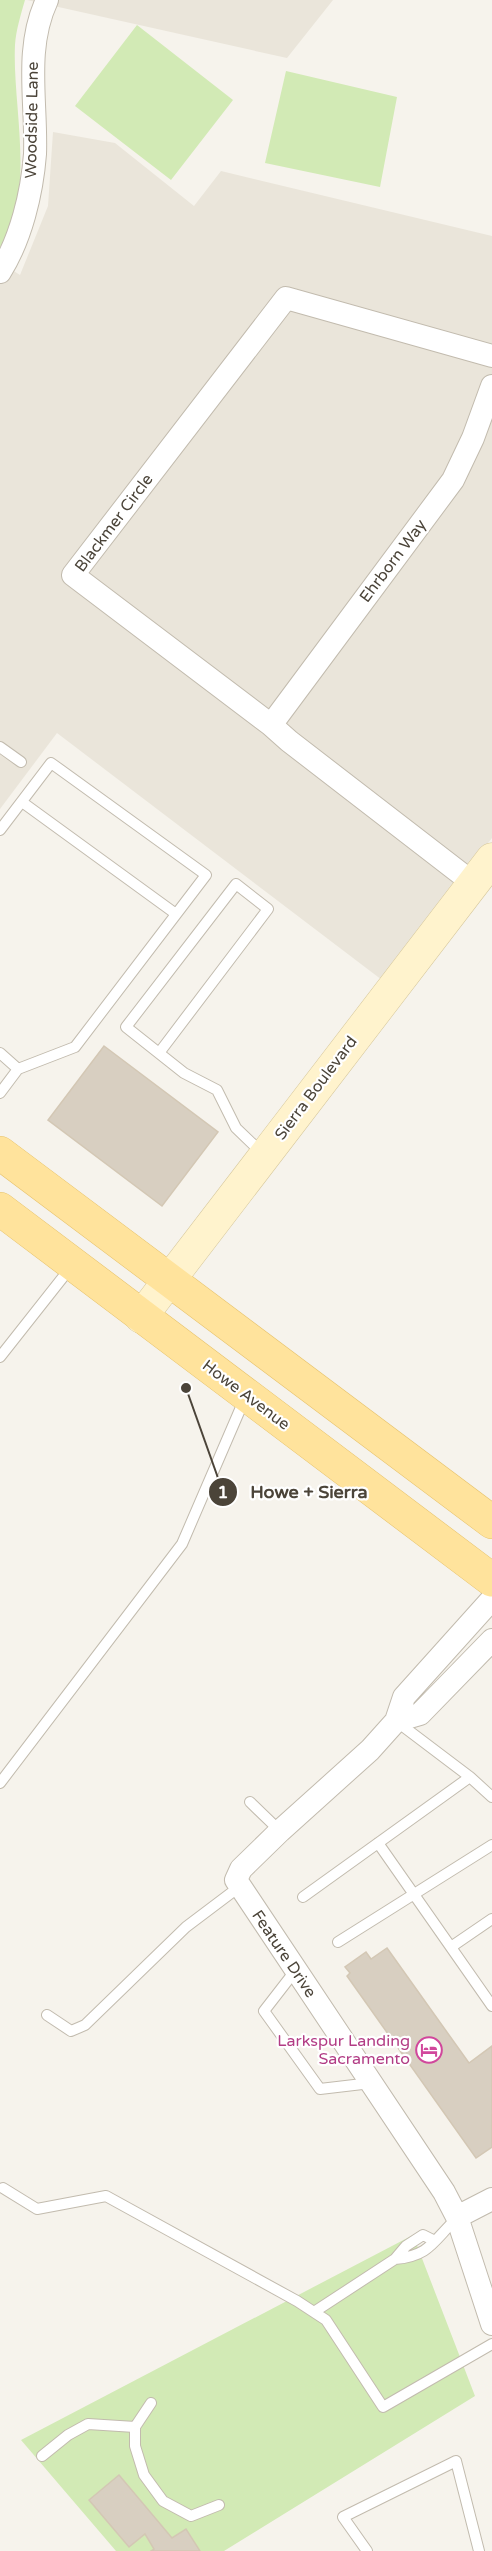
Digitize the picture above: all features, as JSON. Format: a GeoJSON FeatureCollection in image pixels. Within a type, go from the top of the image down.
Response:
{"type":"FeatureCollection","features":[{"type":"Feature","properties":{"kind":"main road"},"geometry":{"type":"LineString","coordinates":[[0,1153],[492,1522]]}},
{"type":"Feature","properties":{"kind":"main road","name":"Howe Avenue"},"geometry":{"type":"LineString","coordinates":[[0,1209],[492,1580]]}},
{"type":"Feature","properties":{"kind":"street","name":"Woodside Lane"},"geometry":{"type":"LineString","coordinates":[[1,269],[24,216],[30,188],[35,154],[33,58],[37,28],[47,0]]}},
{"type":"Feature","properties":{"kind":"street","name":"Blackmer Circle"},"geometry":{"type":"LineString","coordinates":[[482,871],[298,748],[73,575],[286,298],[492,356]]}},
{"type":"Feature","properties":{"kind":"street","name":"Ehrborn Way"},"geometry":{"type":"LineString","coordinates":[[271,725],[453,480],[473,438],[492,386]]}},
{"type":"Feature","properties":{"kind":"street","name":"Sierra Boulevard"},"geometry":{"type":"LineString","coordinates":[[141,1317],[482,871]]}},
{"type":"Feature","properties":{"kind":"street"},"geometry":{"type":"LineString","coordinates":[[239,1887],[236,1880],[241,1869],[370,1749],[396,1721],[404,1697],[492,1599]]}},
{"type":"Feature","properties":{"kind":"street"},"geometry":{"type":"LineString","coordinates":[[396,1721],[420,1714],[492,1640]]}},
{"type":"Feature","properties":{"kind":"street","name":"Feature Drive"},"geometry":{"type":"LineString","coordinates":[[239,1887],[444,2192],[457,2217],[492,2324]]}},
{"type":"Feature","properties":{"kind":"street"},"geometry":{"type":"LineString","coordinates":[[457,2217],[492,2199]]}},
{"type":"Feature","properties":{"kind":"lane"},"geometry":{"type":"LineString","coordinates":[[0,747],[21,762]]}},
{"type":"Feature","properties":{"kind":"lane"},"geometry":{"type":"LineString","coordinates":[[0,830],[51,763],[206,875],[75,1047],[18,1069],[0,1094]]}},
{"type":"Feature","properties":{"kind":"lane"},"geometry":{"type":"LineString","coordinates":[[22,802],[176,914]]}},
{"type":"Feature","properties":{"kind":"lane"},"geometry":{"type":"LineString","coordinates":[[159,1053],[268,909],[236,884],[126,1026],[159,1053],[184,1073],[217,1090],[236,1128],[265,1155]]}},
{"type":"Feature","properties":{"kind":"lane"},"geometry":{"type":"LineString","coordinates":[[0,1053],[18,1069]]}},
{"type":"Feature","properties":{"kind":"lane"},"geometry":{"type":"LineString","coordinates":[[0,1358],[73,1264]]}},
{"type":"Feature","properties":{"kind":"lane"},"geometry":{"type":"LineString","coordinates":[[0,1783],[182,1544],[246,1395]]}},
{"type":"Feature","properties":{"kind":"lane"},"geometry":{"type":"LineString","coordinates":[[396,1721],[470,1776],[492,1797]]}},
{"type":"Feature","properties":{"kind":"lane"},"geometry":{"type":"LineString","coordinates":[[303,1897],[470,1776]]}},
{"type":"Feature","properties":{"kind":"lane"},"geometry":{"type":"LineString","coordinates":[[250,1802],[280,1831]]}},
{"type":"Feature","properties":{"kind":"lane"},"geometry":{"type":"LineString","coordinates":[[378,1843],[490,1999]]}},
{"type":"Feature","properties":{"kind":"lane"},"geometry":{"type":"LineString","coordinates":[[338,1942],[492,1845]]}},
{"type":"Feature","properties":{"kind":"lane"},"geometry":{"type":"LineString","coordinates":[[47,2015],[71,2031],[85,2025],[186,1927],[239,1887]]}},
{"type":"Feature","properties":{"kind":"lane"},"geometry":{"type":"LineString","coordinates":[[451,1947],[492,1919]]}},
{"type":"Feature","properties":{"kind":"lane"},"geometry":{"type":"LineString","coordinates":[[295,1971],[264,2011],[320,2089],[371,2083]]}},
{"type":"Feature","properties":{"kind":"lane"},"geometry":{"type":"LineString","coordinates":[[3,2188],[37,2209],[106,2196],[314,2312],[326,2320],[383,2407],[492,2344]]}},
{"type":"Feature","properties":{"kind":"lane"},"geometry":{"type":"LineString","coordinates":[[314,2312],[395,2259],[414,2257],[430,2249],[433,2240],[457,2217]]}},
{"type":"Feature","properties":{"kind":"lane"},"geometry":{"type":"LineString","coordinates":[[151,2403],[135,2427],[135,2446],[144,2475],[164,2501],[191,2516],[219,2505]]}},
{"type":"Feature","properties":{"kind":"lane"},"geometry":{"type":"LineString","coordinates":[[42,2456],[68,2434],[88,2424],[135,2427]]}},
{"type":"Feature","properties":{"kind":"lane"},"geometry":{"type":"LineString","coordinates":[[367,2551],[343,2517],[456,2461],[479,2551]]}},
{"type":"Feature","properties":{"kind":"shaded area"},"geometry":{"type":"Polygon","coordinates":[[[27,0],[333,0],[287,58],[27,0]]]}},
{"type":"Feature","properties":{"kind":"shaded area"},"geometry":{"type":"Polygon","coordinates":[[[53,132],[115,143],[194,206],[221,171],[492,236],[492,838],[382,980],[57,733],[0,809],[0,262],[20,275],[48,206],[53,132]]]}},
{"type":"Feature","properties":{"kind":"green space"},"geometry":{"type":"Polygon","coordinates":[[[0,0],[25,0],[15,45],[20,149],[18,201],[11,225],[0,247],[0,0]]]}},
{"type":"Feature","properties":{"kind":"green space"},"geometry":{"type":"Polygon","coordinates":[[[137,25],[233,100],[171,180],[75,106],[137,25]]]}},
{"type":"Feature","properties":{"kind":"green space"},"geometry":{"type":"Polygon","coordinates":[[[286,71],[397,97],[380,187],[265,163],[286,71]]]}},
{"type":"Feature","properties":{"kind":"green space"},"geometry":{"type":"Polygon","coordinates":[[[413,2235],[475,2396],[224,2551],[116,2551],[21,2440],[413,2235]]]}},
{"type":"Feature","properties":{"kind":"building"},"geometry":{"type":"Polygon","coordinates":[[[104,1046],[218,1132],[162,1206],[48,1120],[104,1046]]]}},
{"type":"Feature","properties":{"kind":"building","name":"Larkspur Landing Sacramento"},"geometry":{"type":"Polygon","coordinates":[[[387,1948],[469,2063],[492,2046],[492,2147],[476,2158],[347,1976],[350,1973],[345,1967],[366,1952],[371,1959],[387,1948]]]}},
{"type":"Feature","properties":{"kind":"building"},"geometry":{"type":"Polygon","coordinates":[[[119,2475],[172,2538],[186,2529],[200,2551],[151,2551],[154,2549],[145,2534],[129,2547],[89,2500],[119,2475]]]}},
{"type":"Feature","properties":{"kind":"place","name":"Howe + Sierra"},"geometry":{"type":"Point","coordinates":[186,1388]}},
{"type":"Feature","properties":{"kind":"place","name":"Larkspur Landing Sacramento"},"geometry":{"type":"Point","coordinates":[429,2050]}}]}
